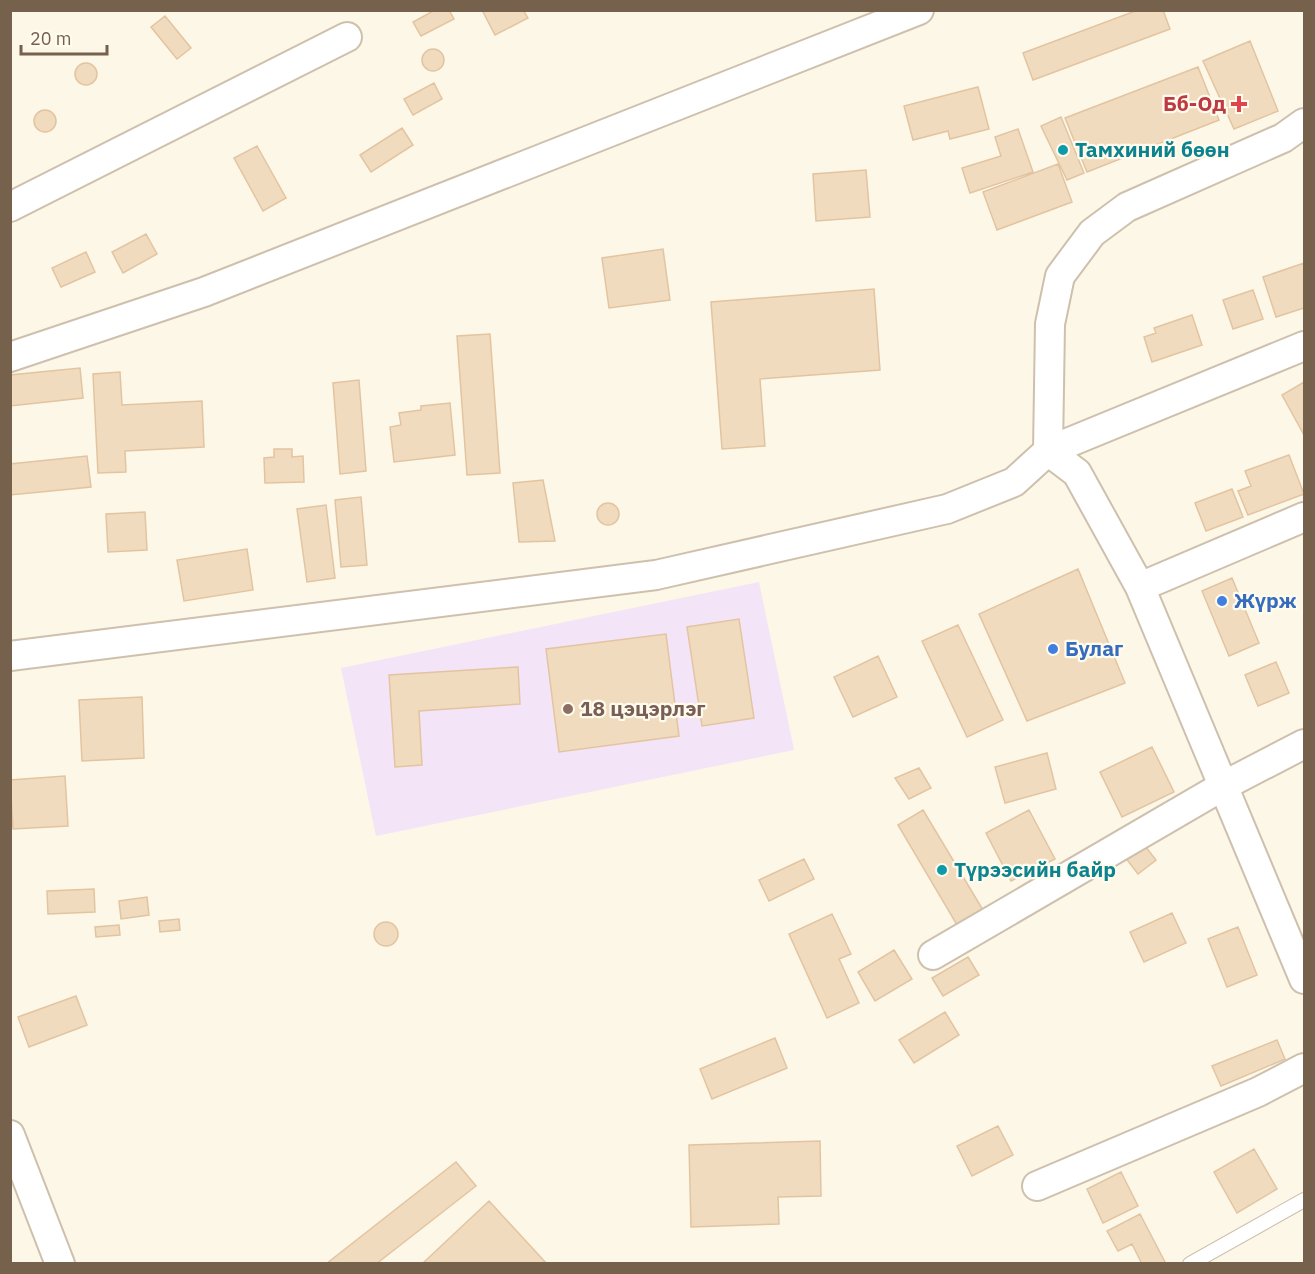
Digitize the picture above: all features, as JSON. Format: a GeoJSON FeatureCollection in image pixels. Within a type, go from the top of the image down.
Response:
{"type":"FeatureCollection","features":[{"type":"Feature","properties":{"kind":"street"},"geometry":{"type":"LineString","coordinates":[[10,357],[204,292],[919,10]]}},
{"type":"Feature","properties":{"kind":"street"},"geometry":{"type":"LineString","coordinates":[[10,207],[347,37]]}},
{"type":"Feature","properties":{"kind":"street"},"geometry":{"type":"LineString","coordinates":[[1048,451],[1050,324],[1060,276],[1092,232],[1127,207],[1283,138],[1305,123]]}},
{"type":"Feature","properties":{"kind":"street"},"geometry":{"type":"LineString","coordinates":[[10,656],[656,575],[947,509],[1014,482],[1048,451],[1305,346]]}},
{"type":"Feature","properties":{"kind":"street"},"geometry":{"type":"LineString","coordinates":[[1048,451],[1077,473],[1140,587],[1223,786],[1294,924],[1305,979]]}},
{"type":"Feature","properties":{"kind":"street"},"geometry":{"type":"LineString","coordinates":[[1140,587],[1305,517]]}},
{"type":"Feature","properties":{"kind":"street"},"geometry":{"type":"LineString","coordinates":[[933,955],[1223,786],[1305,744]]}},
{"type":"Feature","properties":{"kind":"street"},"geometry":{"type":"LineString","coordinates":[[1037,1186],[1258,1092],[1305,1068]]}},
{"type":"Feature","properties":{"kind":"street"},"geometry":{"type":"LineString","coordinates":[[10,1135],[60,1263]]}},
{"type":"Feature","properties":{"kind":"lane"},"geometry":{"type":"LineString","coordinates":[[1190,1263],[1305,1200]]}},
{"type":"Feature","properties":{"kind":"shaded area","name":"18 цэцэрлэг"},"geometry":{"type":"Polygon","coordinates":[[[759,582],[794,750],[376,836],[341,668],[759,582]]]}},
{"type":"Feature","properties":{"kind":"building"},"geometry":{"type":"Polygon","coordinates":[[[435,10],[449,10],[454,19],[421,36],[413,22],[435,10]]]}},
{"type":"Feature","properties":{"kind":"building"},"geometry":{"type":"Polygon","coordinates":[[[482,10],[523,10],[528,18],[495,35],[482,10]]]}},
{"type":"Feature","properties":{"kind":"building"},"geometry":{"type":"Polygon","coordinates":[[[1138,10],[1163,10],[1170,29],[1033,80],[1023,53],[1138,10]]]}},
{"type":"Feature","properties":{"kind":"building"},"geometry":{"type":"Polygon","coordinates":[[[165,16],[191,48],[177,59],[151,27],[165,16]]]}},
{"type":"Feature","properties":{"kind":"building","name":"Бб-Од"},"geometry":{"type":"Polygon","coordinates":[[[1250,41],[1278,111],[1234,129],[1203,61],[1250,41]]]}},
{"type":"Feature","properties":{"kind":"building"},"geometry":{"type":"Polygon","coordinates":[[[433,49],[441,52],[444,60],[441,68],[433,71],[425,68],[422,60],[425,52],[433,49]]]}},
{"type":"Feature","properties":{"kind":"building"},"geometry":{"type":"Polygon","coordinates":[[[86,63],[94,66],[97,74],[94,82],[86,85],[78,82],[75,74],[78,66],[86,63]]]}},
{"type":"Feature","properties":{"kind":"building"},"geometry":{"type":"Polygon","coordinates":[[[1198,67],[1219,120],[1087,172],[1065,118],[1198,67]]]}},
{"type":"Feature","properties":{"kind":"building"},"geometry":{"type":"Polygon","coordinates":[[[434,83],[442,99],[413,115],[404,99],[434,83]]]}},
{"type":"Feature","properties":{"kind":"building"},"geometry":{"type":"Polygon","coordinates":[[[978,87],[989,129],[950,139],[948,131],[913,140],[904,106],[978,87]]]}},
{"type":"Feature","properties":{"kind":"building"},"geometry":{"type":"Polygon","coordinates":[[[45,110],[53,113],[56,121],[53,129],[45,132],[37,129],[34,121],[37,113],[45,110]]]}},
{"type":"Feature","properties":{"kind":"building","name":"Тамхиний бөөн"},"geometry":{"type":"Polygon","coordinates":[[[1061,117],[1084,173],[1067,180],[1041,126],[1061,117]]]}},
{"type":"Feature","properties":{"kind":"building"},"geometry":{"type":"Polygon","coordinates":[[[402,128],[413,145],[371,172],[360,155],[402,128]]]}},
{"type":"Feature","properties":{"kind":"building"},"geometry":{"type":"Polygon","coordinates":[[[1018,129],[1033,172],[970,193],[962,168],[1001,156],[995,137],[1018,129]]]}},
{"type":"Feature","properties":{"kind":"building"},"geometry":{"type":"Polygon","coordinates":[[[257,146],[286,198],[263,211],[234,158],[257,146]]]}},
{"type":"Feature","properties":{"kind":"building"},"geometry":{"type":"Polygon","coordinates":[[[1058,164],[1072,202],[997,230],[983,192],[1058,164]]]}},
{"type":"Feature","properties":{"kind":"building"},"geometry":{"type":"Polygon","coordinates":[[[866,170],[870,217],[816,221],[813,174],[866,170]]]}},
{"type":"Feature","properties":{"kind":"building"},"geometry":{"type":"Polygon","coordinates":[[[146,234],[157,254],[123,273],[112,252],[146,234]]]}},
{"type":"Feature","properties":{"kind":"building"},"geometry":{"type":"Polygon","coordinates":[[[663,249],[670,300],[609,308],[602,258],[663,249]]]}},
{"type":"Feature","properties":{"kind":"building"},"geometry":{"type":"Polygon","coordinates":[[[86,252],[95,272],[61,287],[52,268],[86,252]]]}},
{"type":"Feature","properties":{"kind":"building"},"geometry":{"type":"Polygon","coordinates":[[[1304,263],[1304,308],[1276,317],[1263,277],[1304,263]]]}},
{"type":"Feature","properties":{"kind":"building"},"geometry":{"type":"Polygon","coordinates":[[[874,289],[880,370],[760,379],[765,446],[722,449],[711,302],[874,289]]]}},
{"type":"Feature","properties":{"kind":"building"},"geometry":{"type":"Polygon","coordinates":[[[1253,290],[1263,319],[1233,329],[1223,300],[1253,290]]]}},
{"type":"Feature","properties":{"kind":"building"},"geometry":{"type":"Polygon","coordinates":[[[1192,315],[1202,345],[1152,362],[1144,337],[1156,333],[1154,328],[1192,315]]]}},
{"type":"Feature","properties":{"kind":"building"},"geometry":{"type":"Polygon","coordinates":[[[490,334],[500,473],[467,475],[457,336],[490,334]]]}},
{"type":"Feature","properties":{"kind":"building"},"geometry":{"type":"Polygon","coordinates":[[[80,368],[83,398],[10,406],[10,375],[80,368]]]}},
{"type":"Feature","properties":{"kind":"building"},"geometry":{"type":"Polygon","coordinates":[[[120,372],[122,405],[202,401],[204,447],[125,451],[126,472],[98,473],[93,374],[120,372]]]}},
{"type":"Feature","properties":{"kind":"building"},"geometry":{"type":"Polygon","coordinates":[[[359,380],[366,471],[340,474],[333,383],[359,380]]]}},
{"type":"Feature","properties":{"kind":"building"},"geometry":{"type":"Polygon","coordinates":[[[1304,382],[1304,435],[1282,395],[1304,382]]]}},
{"type":"Feature","properties":{"kind":"building"},"geometry":{"type":"Polygon","coordinates":[[[450,403],[455,455],[394,462],[390,427],[401,425],[399,413],[421,410],[421,406],[450,403]]]}},
{"type":"Feature","properties":{"kind":"building"},"geometry":{"type":"Polygon","coordinates":[[[274,449],[292,449],[292,457],[303,456],[304,482],[265,483],[264,458],[274,457],[274,449]]]}},
{"type":"Feature","properties":{"kind":"building"},"geometry":{"type":"Polygon","coordinates":[[[1289,455],[1304,494],[1248,515],[1238,491],[1251,486],[1245,471],[1289,455]]]}},
{"type":"Feature","properties":{"kind":"building"},"geometry":{"type":"Polygon","coordinates":[[[87,456],[91,487],[10,495],[10,464],[87,456]]]}},
{"type":"Feature","properties":{"kind":"building"},"geometry":{"type":"Polygon","coordinates":[[[543,480],[555,541],[519,542],[513,483],[543,480]]]}},
{"type":"Feature","properties":{"kind":"building"},"geometry":{"type":"Polygon","coordinates":[[[1232,489],[1243,517],[1206,531],[1195,503],[1232,489]]]}},
{"type":"Feature","properties":{"kind":"building"},"geometry":{"type":"Polygon","coordinates":[[[361,497],[367,565],[341,567],[335,500],[361,497]]]}},
{"type":"Feature","properties":{"kind":"building"},"geometry":{"type":"Polygon","coordinates":[[[608,503],[616,506],[619,514],[616,522],[608,525],[600,522],[597,514],[600,506],[608,503]]]}},
{"type":"Feature","properties":{"kind":"building"},"geometry":{"type":"Polygon","coordinates":[[[326,505],[335,578],[307,582],[297,509],[326,505]]]}},
{"type":"Feature","properties":{"kind":"building"},"geometry":{"type":"Polygon","coordinates":[[[145,512],[147,550],[108,552],[106,514],[145,512]]]}},
{"type":"Feature","properties":{"kind":"building"},"geometry":{"type":"Polygon","coordinates":[[[247,549],[253,590],[184,601],[177,560],[247,549]]]}},
{"type":"Feature","properties":{"kind":"building","name":"Булаг"},"geometry":{"type":"Polygon","coordinates":[[[1078,569],[1125,683],[1027,721],[979,614],[1078,569]]]}},
{"type":"Feature","properties":{"kind":"building"},"geometry":{"type":"Polygon","coordinates":[[[1232,578],[1259,643],[1229,656],[1202,591],[1232,578]]]}},
{"type":"Feature","properties":{"kind":"building"},"geometry":{"type":"Polygon","coordinates":[[[739,619],[754,718],[702,726],[687,627],[739,619]]]}},
{"type":"Feature","properties":{"kind":"building"},"geometry":{"type":"Polygon","coordinates":[[[958,625],[1003,720],[967,737],[922,641],[958,625]]]}},
{"type":"Feature","properties":{"kind":"building"},"geometry":{"type":"Polygon","coordinates":[[[666,634],[679,736],[559,752],[546,649],[666,634]]]}},
{"type":"Feature","properties":{"kind":"building"},"geometry":{"type":"Polygon","coordinates":[[[878,656],[897,697],[853,717],[834,677],[878,656]]]}},
{"type":"Feature","properties":{"kind":"building"},"geometry":{"type":"Polygon","coordinates":[[[1276,662],[1289,693],[1258,706],[1245,675],[1276,662]]]}},
{"type":"Feature","properties":{"kind":"building"},"geometry":{"type":"Polygon","coordinates":[[[518,667],[520,704],[419,711],[422,765],[395,767],[389,675],[518,667]]]}},
{"type":"Feature","properties":{"kind":"building"},"geometry":{"type":"Polygon","coordinates":[[[142,697],[144,758],[82,761],[79,700],[142,697]]]}},
{"type":"Feature","properties":{"kind":"building"},"geometry":{"type":"Polygon","coordinates":[[[1152,747],[1174,792],[1122,817],[1100,772],[1152,747]]]}},
{"type":"Feature","properties":{"kind":"building"},"geometry":{"type":"Polygon","coordinates":[[[1047,753],[1056,789],[1005,803],[995,767],[1047,753]]]}},
{"type":"Feature","properties":{"kind":"building"},"geometry":{"type":"Polygon","coordinates":[[[919,768],[931,788],[909,799],[895,778],[919,768]]]}},
{"type":"Feature","properties":{"kind":"building"},"geometry":{"type":"Polygon","coordinates":[[[65,776],[68,826],[13,829],[10,780],[65,776]]]}},
{"type":"Feature","properties":{"kind":"building","name":"Түрээсийн байр"},"geometry":{"type":"Polygon","coordinates":[[[923,810],[986,915],[960,930],[898,825],[923,810]]]}},
{"type":"Feature","properties":{"kind":"building"},"geometry":{"type":"Polygon","coordinates":[[[1029,810],[1055,859],[1011,881],[986,833],[1029,810]]]}},
{"type":"Feature","properties":{"kind":"building"},"geometry":{"type":"Polygon","coordinates":[[[1142,842],[1156,860],[1138,874],[1124,856],[1142,842]]]}},
{"type":"Feature","properties":{"kind":"building"},"geometry":{"type":"Polygon","coordinates":[[[804,859],[814,879],[769,901],[759,880],[804,859]]]}},
{"type":"Feature","properties":{"kind":"building"},"geometry":{"type":"Polygon","coordinates":[[[94,889],[95,912],[48,914],[47,891],[94,889]]]}},
{"type":"Feature","properties":{"kind":"building"},"geometry":{"type":"Polygon","coordinates":[[[147,897],[149,915],[121,919],[119,901],[147,897]]]}},
{"type":"Feature","properties":{"kind":"building"},"geometry":{"type":"Polygon","coordinates":[[[1172,913],[1186,943],[1144,962],[1130,932],[1172,913]]]}},
{"type":"Feature","properties":{"kind":"building"},"geometry":{"type":"Polygon","coordinates":[[[832,914],[851,954],[839,959],[859,1003],[827,1018],[789,934],[832,914]]]}},
{"type":"Feature","properties":{"kind":"building"},"geometry":{"type":"Polygon","coordinates":[[[179,919],[180,930],[160,932],[159,921],[179,919]]]}},
{"type":"Feature","properties":{"kind":"building"},"geometry":{"type":"Polygon","coordinates":[[[386,922],[395,925],[398,934],[395,943],[386,946],[377,943],[374,934],[377,925],[386,922]]]}},
{"type":"Feature","properties":{"kind":"building"},"geometry":{"type":"Polygon","coordinates":[[[119,925],[120,935],[96,937],[95,927],[119,925]]]}},
{"type":"Feature","properties":{"kind":"building"},"geometry":{"type":"Polygon","coordinates":[[[1238,927],[1257,975],[1227,987],[1208,939],[1238,927]]]}},
{"type":"Feature","properties":{"kind":"building"},"geometry":{"type":"Polygon","coordinates":[[[894,950],[912,979],[875,1001],[858,972],[894,950]]]}},
{"type":"Feature","properties":{"kind":"building"},"geometry":{"type":"Polygon","coordinates":[[[968,957],[979,975],[943,996],[932,978],[968,957]]]}},
{"type":"Feature","properties":{"kind":"building"},"geometry":{"type":"Polygon","coordinates":[[[76,996],[87,1025],[29,1047],[18,1017],[76,996]]]}},
{"type":"Feature","properties":{"kind":"building"},"geometry":{"type":"Polygon","coordinates":[[[945,1012],[959,1035],[914,1063],[899,1040],[945,1012]]]}},
{"type":"Feature","properties":{"kind":"building"},"geometry":{"type":"Polygon","coordinates":[[[775,1038],[787,1068],[712,1099],[700,1069],[775,1038]]]}},
{"type":"Feature","properties":{"kind":"building"},"geometry":{"type":"Polygon","coordinates":[[[1277,1040],[1285,1059],[1221,1086],[1212,1066],[1277,1040]]]}},
{"type":"Feature","properties":{"kind":"building"},"geometry":{"type":"Polygon","coordinates":[[[998,1126],[1013,1155],[972,1176],[957,1146],[998,1126]]]}},
{"type":"Feature","properties":{"kind":"building"},"geometry":{"type":"Polygon","coordinates":[[[820,1141],[821,1196],[778,1197],[779,1224],[691,1227],[689,1145],[820,1141]]]}},
{"type":"Feature","properties":{"kind":"building"},"geometry":{"type":"Polygon","coordinates":[[[1254,1149],[1277,1189],[1237,1213],[1214,1172],[1254,1149]]]}},
{"type":"Feature","properties":{"kind":"building"},"geometry":{"type":"Polygon","coordinates":[[[456,1162],[476,1186],[376,1264],[326,1264],[456,1162]]]}},
{"type":"Feature","properties":{"kind":"building"},"geometry":{"type":"Polygon","coordinates":[[[1121,1172],[1138,1206],[1103,1223],[1087,1189],[1121,1172]]]}},
{"type":"Feature","properties":{"kind":"building"},"geometry":{"type":"Polygon","coordinates":[[[489,1201],[547,1264],[422,1264],[489,1201]]]}},
{"type":"Feature","properties":{"kind":"building"},"geometry":{"type":"Polygon","coordinates":[[[1140,1214],[1165,1262],[1162,1264],[1142,1264],[1132,1244],[1118,1251],[1107,1231],[1140,1214]]]}},
{"type":"Feature","properties":{"kind":"place","name":"Бб-Од"},"geometry":{"type":"Point","coordinates":[1239,104]}},
{"type":"Feature","properties":{"kind":"place","name":"Тамхиний бөөн"},"geometry":{"type":"Point","coordinates":[1063,150]}},
{"type":"Feature","properties":{"kind":"place","name":"Жүрж"},"geometry":{"type":"Point","coordinates":[1222,601]}},
{"type":"Feature","properties":{"kind":"place","name":"Булаг"},"geometry":{"type":"Point","coordinates":[1053,649]}},
{"type":"Feature","properties":{"kind":"place","name":"18 цэцэрлэг"},"geometry":{"type":"Point","coordinates":[568,709]}},
{"type":"Feature","properties":{"kind":"place","name":"Түрээсийн байр"},"geometry":{"type":"Point","coordinates":[942,870]}}]}
